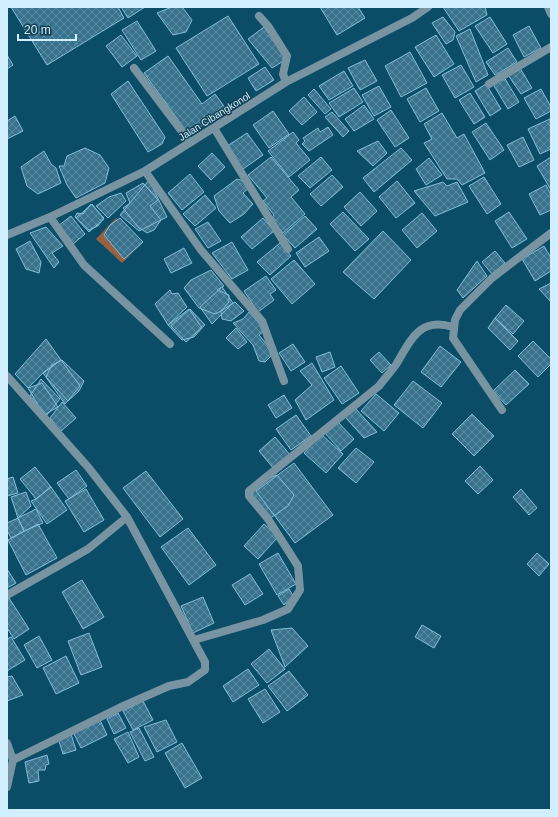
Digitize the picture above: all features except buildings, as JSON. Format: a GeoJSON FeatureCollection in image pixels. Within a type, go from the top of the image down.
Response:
{"type":"FeatureCollection","features":[{"type":"Feature","properties":{"kind":"street","name":"Jalan Cibangkonol"},"geometry":{"type":"LineString","coordinates":[[7,235],[50,217],[145,170],[286,82],[412,18],[428,7]]}},
{"type":"Feature","properties":{"kind":"street"},"geometry":{"type":"LineString","coordinates":[[548,7],[551,14]]}},
{"type":"Feature","properties":{"kind":"street"},"geometry":{"type":"LineString","coordinates":[[259,16],[268,26],[287,56],[283,74],[286,82]]}},
{"type":"Feature","properties":{"kind":"street"},"geometry":{"type":"LineString","coordinates":[[489,84],[551,47]]}},
{"type":"Feature","properties":{"kind":"street"},"geometry":{"type":"LineString","coordinates":[[134,68],[190,142]]}},
{"type":"Feature","properties":{"kind":"street"},"geometry":{"type":"LineString","coordinates":[[214,128],[288,249]]}},
{"type":"Feature","properties":{"kind":"street"},"geometry":{"type":"LineString","coordinates":[[145,170],[201,250],[262,321],[284,381]]}},
{"type":"Feature","properties":{"kind":"street"},"geometry":{"type":"LineString","coordinates":[[50,217],[84,265],[170,344]]}},
{"type":"Feature","properties":{"kind":"street"},"geometry":{"type":"LineString","coordinates":[[502,410],[453,338],[453,327],[460,310],[492,278],[551,233]]}},
{"type":"Feature","properties":{"kind":"street"},"geometry":{"type":"LineString","coordinates":[[194,640],[263,620],[288,609],[300,590],[298,566],[268,519],[249,496],[249,490],[379,386],[396,365],[408,341],[426,326],[441,324],[453,327]]}},
{"type":"Feature","properties":{"kind":"street"},"geometry":{"type":"LineString","coordinates":[[7,376],[88,467],[127,517],[205,662],[205,670],[199,676],[188,682],[169,686],[121,707],[13,760]]}},
{"type":"Feature","properties":{"kind":"street"},"geometry":{"type":"LineString","coordinates":[[7,595],[88,549],[127,517]]}},
{"type":"Feature","properties":{"kind":"street"},"geometry":{"type":"LineString","coordinates":[[7,743],[13,760],[7,787]]}},
{"type":"Feature","properties":{"kind":"green space"},"geometry":{"type":"Polygon","coordinates":[[[116,218],[143,242],[122,263],[96,239],[116,218]]]}}]}
